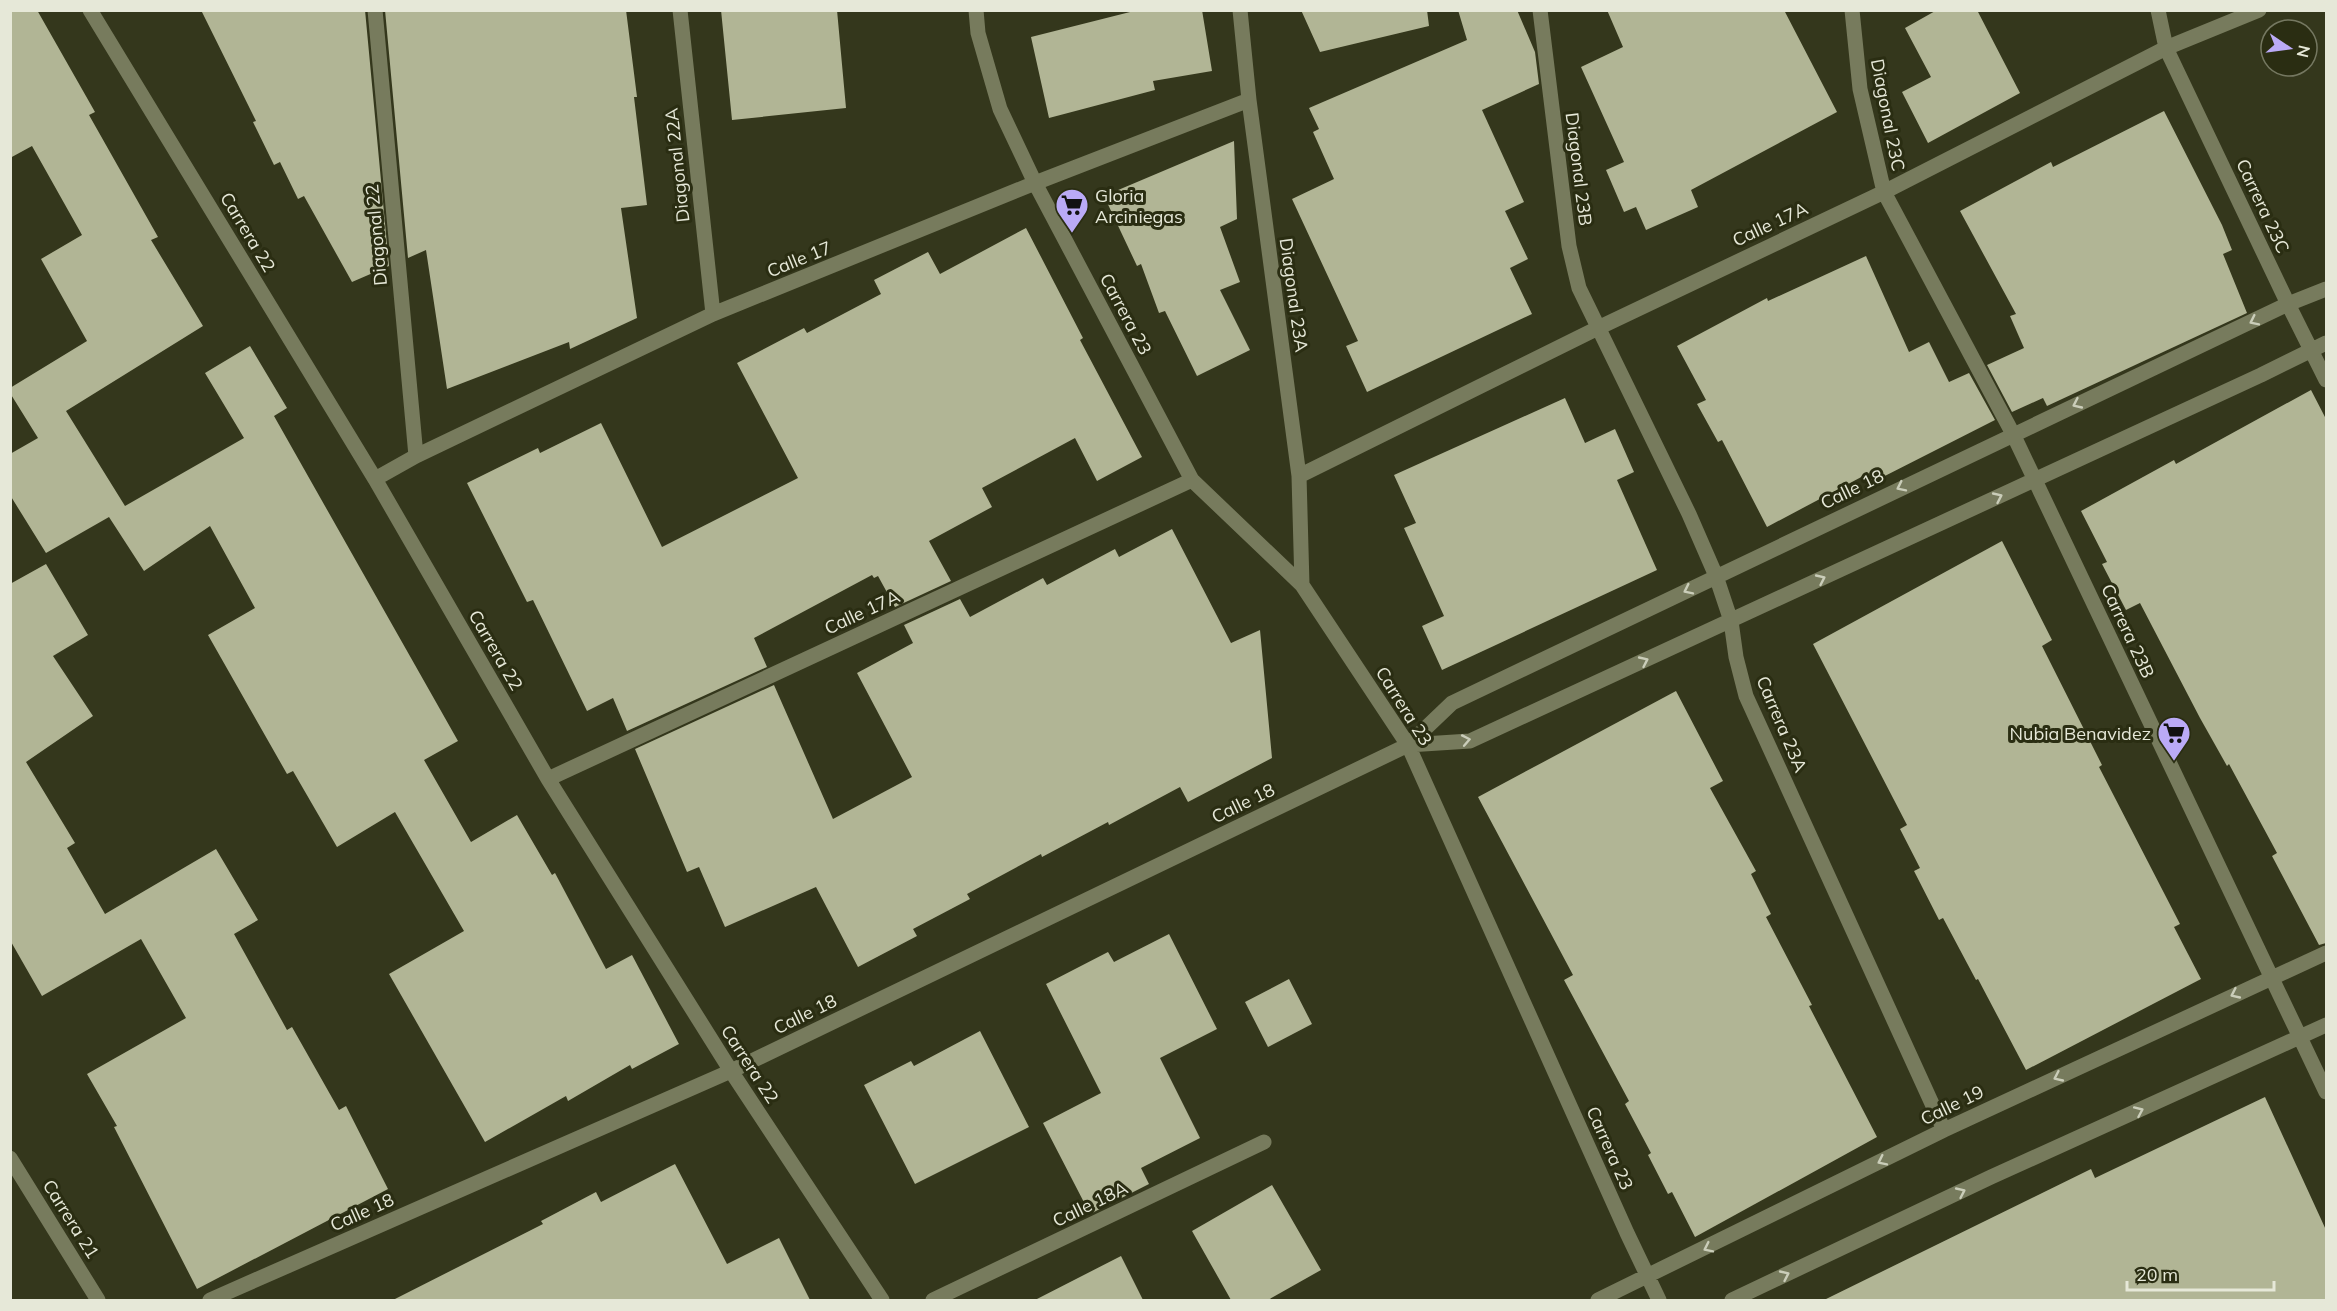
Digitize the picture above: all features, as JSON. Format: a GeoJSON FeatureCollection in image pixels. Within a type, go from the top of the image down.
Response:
{"type":"FeatureCollection","features":[{"type":"Feature","properties":{"kind":"street","name":"Carrera 22"},"geometry":{"type":"LineString","coordinates":[[90,10],[375,479],[549,779],[731,1071],[882,1300]]}},
{"type":"Feature","properties":{"kind":"street","name":"Diagonal 22"},"geometry":{"type":"LineString","coordinates":[[375,10],[416,456]]}},
{"type":"Feature","properties":{"kind":"street","name":"Diagonal 22A"},"geometry":{"type":"LineString","coordinates":[[680,10],[713,314]]}},
{"type":"Feature","properties":{"kind":"street","name":"Carrera 23"},"geometry":{"type":"LineString","coordinates":[[975,10],[978,33],[1000,109],[1035,183],[1192,480],[1302,585],[1408,745],[1626,1233],[1659,1300]]}},
{"type":"Feature","properties":{"kind":"street","name":"Diagonal 23A"},"geometry":{"type":"LineString","coordinates":[[1240,10],[1249,100],[1299,476],[1302,585]]}},
{"type":"Feature","properties":{"kind":"street","name":"Diagonal 23B"},"geometry":{"type":"LineString","coordinates":[[1540,10],[1569,246],[1579,288],[1598,328]]}},
{"type":"Feature","properties":{"kind":"street","name":"Diagonal 23C"},"geometry":{"type":"LineString","coordinates":[[1852,10],[1860,89],[1884,192]]}},
{"type":"Feature","properties":{"kind":"street","name":"Carrera 23C"},"geometry":{"type":"LineString","coordinates":[[2157,10],[2166,48],[2326,380]]}},
{"type":"Feature","properties":{"kind":"street","name":"Calle 17A"},"geometry":{"type":"LineString","coordinates":[[1299,476],[1598,328],[1884,192],[2166,48],[2259,10]]}},
{"type":"Feature","properties":{"kind":"street","name":"Calle 17"},"geometry":{"type":"LineString","coordinates":[[375,479],[416,456],[713,314],[1035,183],[1249,100]]}},
{"type":"Feature","properties":{"kind":"street","name":"Carrera 23B"},"geometry":{"type":"LineString","coordinates":[[1884,192],[2013,434],[2326,1092]]}},
{"type":"Feature","properties":{"kind":"street","name":"Calle 18"},"geometry":{"type":"LineString","coordinates":[[210,1300],[731,1071],[1408,745],[1452,703],[2013,434],[2288,304],[2326,289]]}},
{"type":"Feature","properties":{"kind":"street","name":"Carrera 23A"},"geometry":{"type":"LineString","coordinates":[[1598,328],[1689,514],[1716,576],[1731,621],[1736,657],[1746,696],[1944,1130]]}},
{"type":"Feature","properties":{"kind":"street","name":"Calle 18"},"geometry":{"type":"LineString","coordinates":[[1408,745],[1470,741],[2326,343]]}},
{"type":"Feature","properties":{"kind":"street","name":"Calle 17A"},"geometry":{"type":"LineString","coordinates":[[549,779],[1192,480]]}},
{"type":"Feature","properties":{"kind":"street","name":"Calle 19"},"geometry":{"type":"LineString","coordinates":[[1598,1300],[1944,1130],[2326,953]]}},
{"type":"Feature","properties":{"kind":"street"},"geometry":{"type":"LineString","coordinates":[[1732,1300],[1991,1177],[2300,1039],[2326,1025]]}},
{"type":"Feature","properties":{"kind":"street","name":"Calle 18A"},"geometry":{"type":"LineString","coordinates":[[933,1300],[1264,1142]]}},
{"type":"Feature","properties":{"kind":"street","name":"Carrera 21"},"geometry":{"type":"LineString","coordinates":[[10,1158],[98,1300]]}},
{"type":"Feature","properties":{"kind":"building"},"geometry":{"type":"Polygon","coordinates":[[[10,10],[37,10],[95,112],[89,115],[158,237],[151,240],[203,326],[66,411],[125,506],[244,438],[205,373],[250,346],[287,408],[274,416],[458,741],[424,760],[471,842],[517,815],[552,875],[555,873],[606,969],[632,955],[679,1044],[632,1069],[630,1065],[568,1101],[566,1096],[485,1142],[389,974],[464,931],[395,812],[337,847],[293,771],[287,774],[208,635],[255,608],[210,526],[144,571],[109,517],[46,553],[10,495],[10,454],[38,438],[10,393],[10,388],[87,341],[41,259],[82,235],[32,146],[10,158],[10,10]]]}},
{"type":"Feature","properties":{"kind":"building"},"geometry":{"type":"Polygon","coordinates":[[[201,10],[365,10],[389,266],[352,282],[304,196],[298,199],[280,162],[274,165],[253,122],[256,121],[201,10]]]}},
{"type":"Feature","properties":{"kind":"building"},"geometry":{"type":"Polygon","coordinates":[[[385,10],[626,10],[647,205],[621,208],[637,318],[570,349],[569,342],[447,389],[426,250],[408,258],[385,10]]]}},
{"type":"Feature","properties":{"kind":"building"},"geometry":{"type":"Polygon","coordinates":[[[721,10],[837,10],[846,108],[732,120],[721,10]]]}},
{"type":"Feature","properties":{"kind":"building"},"geometry":{"type":"Polygon","coordinates":[[[1138,10],[1202,10],[1212,71],[1153,81],[1155,90],[1049,118],[1031,37],[1138,10]]]}},
{"type":"Feature","properties":{"kind":"building"},"geometry":{"type":"Polygon","coordinates":[[[1301,10],[1427,10],[1429,26],[1320,52],[1301,10]]]}},
{"type":"Feature","properties":{"kind":"building"},"geometry":{"type":"Polygon","coordinates":[[[1458,10],[1517,10],[1535,52],[1539,84],[1482,110],[1524,202],[1505,211],[1528,259],[1510,268],[1532,314],[1367,392],[1346,346],[1358,341],[1292,199],[1334,179],[1313,132],[1319,129],[1309,108],[1467,40],[1458,10]]]}},
{"type":"Feature","properties":{"kind":"building"},"geometry":{"type":"Polygon","coordinates":[[[1607,10],[1784,10],[1837,112],[1691,190],[1698,207],[1646,230],[1636,207],[1624,212],[1606,170],[1624,162],[1581,67],[1623,47],[1607,10]]]}},
{"type":"Feature","properties":{"kind":"building"},"geometry":{"type":"Polygon","coordinates":[[[1937,10],[1977,10],[2020,93],[1928,143],[1902,92],[1931,77],[1905,28],[1937,10]]]}},
{"type":"Feature","properties":{"kind":"building"},"geometry":{"type":"Polygon","coordinates":[[[2164,111],[2222,225],[2232,250],[2223,254],[2247,313],[2047,406],[2043,398],[2012,412],[1987,365],[2024,348],[2010,316],[2016,314],[1960,211],[2051,162],[2053,167],[2164,111]]]}},
{"type":"Feature","properties":{"kind":"building"},"geometry":{"type":"Polygon","coordinates":[[[1234,141],[1237,219],[1220,227],[1240,282],[1220,290],[1250,350],[1197,376],[1165,311],[1159,313],[1141,264],[1137,266],[1104,196],[1234,141]]]}},
{"type":"Feature","properties":{"kind":"building"},"geometry":{"type":"Polygon","coordinates":[[[1026,228],[1083,338],[1080,340],[1142,457],[1097,481],[1075,438],[982,488],[992,507],[929,541],[951,581],[895,607],[878,576],[874,578],[872,575],[754,638],[767,667],[627,731],[613,698],[587,711],[533,600],[527,602],[467,483],[538,448],[540,453],[601,423],[662,547],[798,478],[737,363],[804,328],[807,333],[881,294],[874,280],[928,252],[940,274],[1026,228]]]}},
{"type":"Feature","properties":{"kind":"building"},"geometry":{"type":"Polygon","coordinates":[[[1866,256],[1909,352],[1929,342],[1949,382],[1969,373],[1995,420],[1871,483],[1867,474],[1767,527],[1722,440],[1718,442],[1697,404],[1706,400],[1677,346],[1767,298],[1768,301],[1866,256]]]}},
{"type":"Feature","properties":{"kind":"building"},"geometry":{"type":"Polygon","coordinates":[[[2311,390],[2326,419],[2326,943],[2319,945],[2272,856],[2277,853],[2229,764],[2227,766],[2200,718],[2140,603],[2126,610],[2102,564],[2107,562],[2081,511],[2174,460],[2176,464],[2311,390]]]}},
{"type":"Feature","properties":{"kind":"building"},"geometry":{"type":"Polygon","coordinates":[[[1565,398],[1585,443],[1615,429],[1634,472],[1617,480],[1657,570],[1442,670],[1422,626],[1444,616],[1404,528],[1416,523],[1394,475],[1565,398]]]}},
{"type":"Feature","properties":{"kind":"building"},"geometry":{"type":"Polygon","coordinates":[[[1172,529],[1231,643],[1260,630],[1272,758],[1188,802],[1180,787],[1109,825],[1108,822],[1042,857],[1041,854],[967,894],[970,899],[913,929],[917,936],[858,967],[816,887],[725,927],[699,867],[687,872],[635,749],[774,685],[833,819],[912,777],[857,673],[913,643],[904,625],[960,599],[970,617],[1043,578],[1047,585],[1115,549],[1119,557],[1172,529]]]}},
{"type":"Feature","properties":{"kind":"building"},"geometry":{"type":"Polygon","coordinates":[[[2002,541],[2052,640],[2042,646],[2102,765],[2099,767],[2180,924],[2174,927],[2201,979],[2026,1070],[1978,979],[1976,980],[1943,918],[1939,920],[1914,871],[1920,868],[1900,829],[1907,825],[1813,644],[2002,541]]]}},
{"type":"Feature","properties":{"kind":"building"},"geometry":{"type":"Polygon","coordinates":[[[46,564],[88,635],[53,656],[93,716],[26,762],[75,843],[67,848],[105,914],[216,849],[258,920],[234,934],[287,1030],[292,1027],[339,1110],[346,1106],[388,1189],[197,1289],[114,1127],[117,1126],[87,1074],[186,1018],[141,939],[42,996],[10,940],[10,584],[46,564]]]}},
{"type":"Feature","properties":{"kind":"building"},"geometry":{"type":"Polygon","coordinates":[[[1676,691],[1723,781],[1710,788],[1756,871],[1751,874],[1771,914],[1766,917],[1877,1137],[1695,1237],[1672,1192],[1668,1194],[1648,1155],[1651,1153],[1625,1104],[1629,1101],[1564,980],[1573,975],[1478,797],[1676,691]]]}},
{"type":"Feature","properties":{"kind":"building"},"geometry":{"type":"Polygon","coordinates":[[[1169,934],[1217,1029],[1160,1058],[1200,1138],[1141,1168],[1149,1184],[1090,1214],[1043,1123],[1101,1093],[1046,984],[1108,952],[1114,962],[1169,934]]]}},
{"type":"Feature","properties":{"kind":"building"},"geometry":{"type":"Polygon","coordinates":[[[1289,979],[1312,1024],[1268,1047],[1245,1002],[1289,979]]]}},
{"type":"Feature","properties":{"kind":"building"},"geometry":{"type":"Polygon","coordinates":[[[980,1031],[1029,1127],[915,1184],[864,1085],[911,1061],[914,1066],[980,1031]]]}},
{"type":"Feature","properties":{"kind":"building"},"geometry":{"type":"Polygon","coordinates":[[[2265,1097],[2326,1230],[2326,1300],[1824,1300],[2091,1169],[2095,1178],[2265,1097]]]}},
{"type":"Feature","properties":{"kind":"building"},"geometry":{"type":"Polygon","coordinates":[[[675,1164],[727,1264],[779,1238],[810,1300],[393,1300],[543,1224],[541,1221],[596,1192],[601,1202],[675,1164]]]}},
{"type":"Feature","properties":{"kind":"building"},"geometry":{"type":"Polygon","coordinates":[[[1272,1185],[1321,1270],[1268,1300],[1231,1300],[1192,1231],[1272,1185]]]}},
{"type":"Feature","properties":{"kind":"building"},"geometry":{"type":"Polygon","coordinates":[[[1121,1256],[1143,1300],[1035,1300],[1121,1256]]]}},
{"type":"Feature","properties":{"kind":"place","name":"Gloria Arciniegas"},"geometry":{"type":"Point","coordinates":[1072,234]}},
{"type":"Feature","properties":{"kind":"place","name":"Nubia Benavidez"},"geometry":{"type":"Point","coordinates":[2174,762]}}]}
